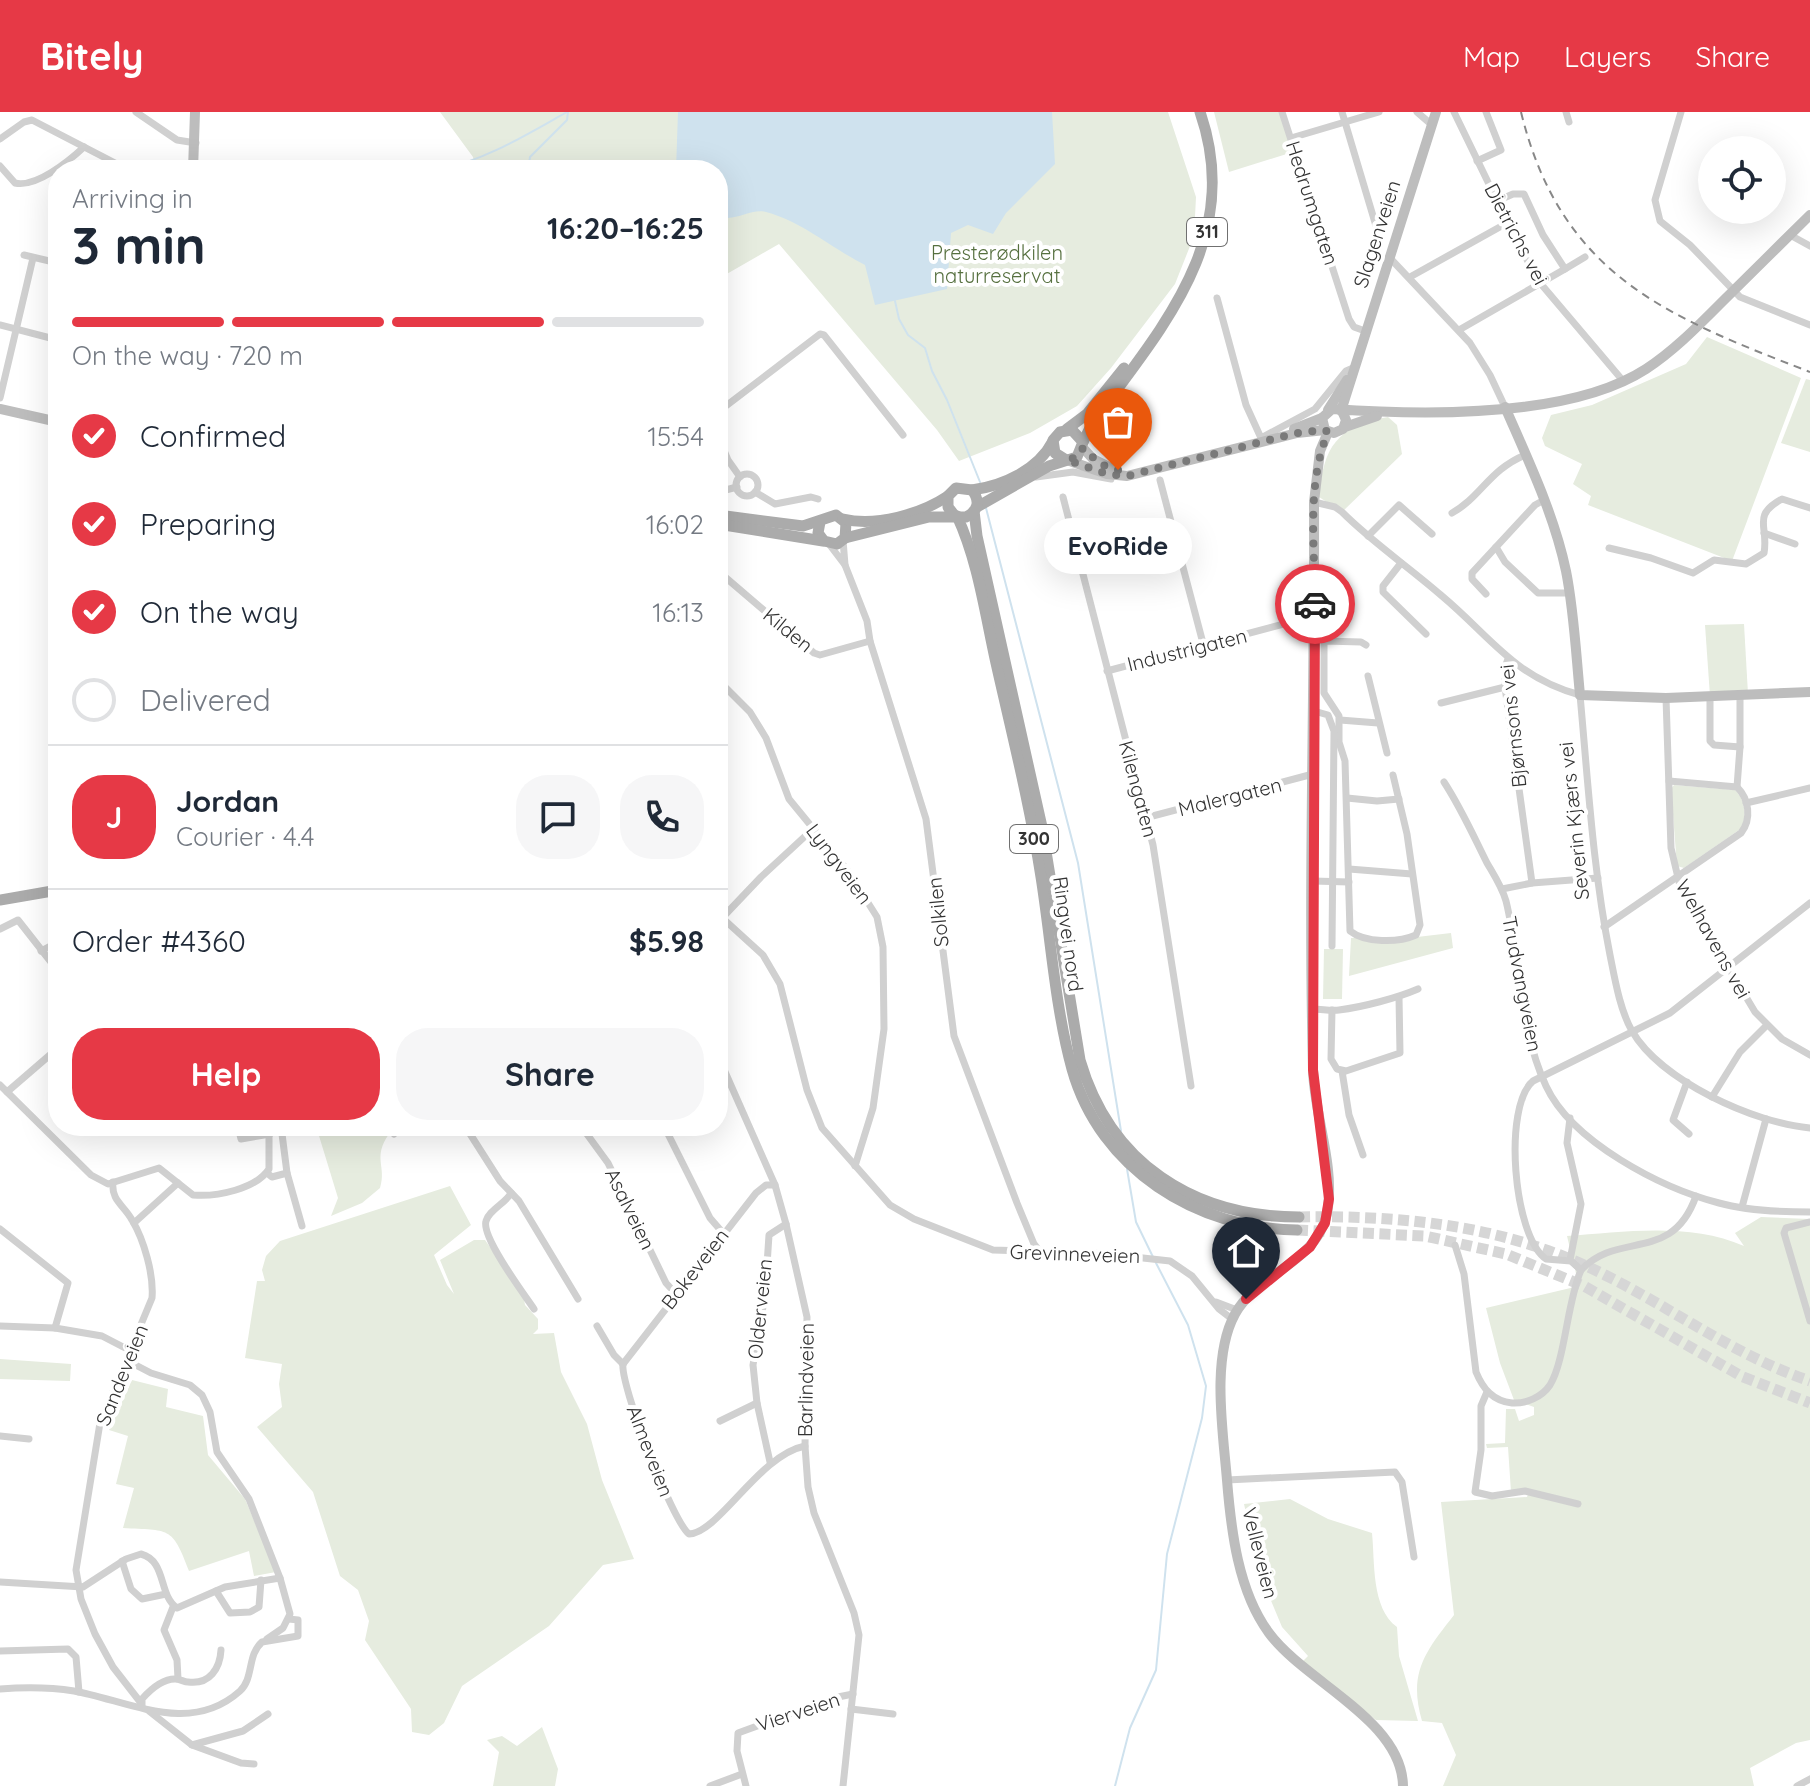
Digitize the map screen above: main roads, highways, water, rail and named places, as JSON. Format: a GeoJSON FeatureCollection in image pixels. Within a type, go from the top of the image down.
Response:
{"type":"FeatureCollection","features":[{"type":"Feature","properties":{"kind":"main road"},"geometry":{"type":"LineString","coordinates":[[194,160],[195,112]]}},
{"type":"Feature","properties":{"kind":"main road","name":"311"},"geometry":{"type":"LineString","coordinates":[[1067,460],[1077,457],[1093,422],[1186,289],[1208,228],[1212,169],[1200,112]]}},
{"type":"Feature","properties":{"kind":"main road","name":"Slagenveien"},"geometry":{"type":"LineString","coordinates":[[1341,411],[1436,112]]}},
{"type":"Feature","properties":{"kind":"main road"},"geometry":{"type":"LineString","coordinates":[[1053,440],[1055,453],[1067,460],[1117,476],[1138,474],[1297,433],[1326,422],[1341,411],[1387,414],[1565,401],[1624,382],[1675,348],[1810,215]]}},
{"type":"Feature","properties":{"kind":"main road","name":"311"},"geometry":{"type":"LineString","coordinates":[[728,526],[826,542],[929,517],[966,517],[979,499],[1032,466],[1057,434],[1087,414],[1152,338]]}},
{"type":"Feature","properties":{"kind":"main road","name":"Slagenveien"},"geometry":{"type":"LineString","coordinates":[[1235,1314],[1254,1289],[1310,1247],[1327,1218],[1329,1186],[1313,1070],[1314,616],[1320,599],[1314,502],[1326,422],[1353,368]]}},
{"type":"Feature","properties":{"kind":"main road","name":"Severin Kjærs vei"},"geometry":{"type":"LineString","coordinates":[[1505,407],[1544,500],[1562,556],[1580,695],[1666,698],[1810,692]]}},
{"type":"Feature","properties":{"kind":"main road"},"geometry":{"type":"LineString","coordinates":[[0,409],[48,420]]}},
{"type":"Feature","properties":{"kind":"main road"},"geometry":{"type":"LineString","coordinates":[[1341,411],[1346,420],[1342,429]]}},
{"type":"Feature","properties":{"kind":"main road"},"geometry":{"type":"LineString","coordinates":[[1067,429],[1077,433],[1100,464],[1127,470],[1326,422],[1342,429],[1387,414]]}},
{"type":"Feature","properties":{"kind":"main road","name":"Slagenveien"},"geometry":{"type":"LineString","coordinates":[[1317,470],[1342,429]]}},
{"type":"Feature","properties":{"kind":"main road"},"geometry":{"type":"LineString","coordinates":[[979,499],[1067,460]]}},
{"type":"Feature","properties":{"kind":"main road","name":"311"},"geometry":{"type":"LineString","coordinates":[[728,516],[792,526],[820,522],[828,515],[862,522],[926,508],[961,487],[979,499]]}},
{"type":"Feature","properties":{"kind":"main road"},"geometry":{"type":"LineString","coordinates":[[948,496],[948,507],[956,516]]}},
{"type":"Feature","properties":{"kind":"main road","name":"Ringvei nord"},"geometry":{"type":"LineString","coordinates":[[979,499],[977,536],[1042,827],[1080,1060],[1092,1094],[1130,1165],[1171,1197],[1211,1216],[1248,1226],[1297,1230]]}},
{"type":"Feature","properties":{"kind":"main road","name":"Ringvei nord"},"geometry":{"type":"LineString","coordinates":[[956,516],[966,538],[980,593],[1026,801],[1072,1070],[1096,1124],[1125,1153],[1161,1178],[1209,1204],[1245,1213],[1299,1217]]}},
{"type":"Feature","properties":{"kind":"main road"},"geometry":{"type":"LineString","coordinates":[[843,519],[847,528],[844,539]]}},
{"type":"Feature","properties":{"kind":"main road"},"geometry":{"type":"LineString","coordinates":[[820,522],[818,533],[826,542]]}},
{"type":"Feature","properties":{"kind":"main road"},"geometry":{"type":"LineString","coordinates":[[0,900],[48,892]]}},
{"type":"Feature","properties":{"kind":"main road","name":"Velleveien"},"geometry":{"type":"LineString","coordinates":[[1235,1314],[1223,1344],[1221,1368],[1227,1480],[1238,1556],[1258,1615],[1292,1658],[1382,1734],[1397,1758],[1403,1786]]}},
{"type":"Feature","properties":{"kind":"water"},"geometry":{"type":"Polygon","coordinates":[[[678,112],[1052,112],[1055,164],[1006,213],[993,234],[968,225],[951,233],[947,289],[875,305],[865,265],[779,216],[760,211],[728,218],[728,160],[676,160],[678,112]]]}},
{"type":"Feature","properties":{"kind":"waterway"},"geometry":{"type":"LineString","coordinates":[[472,160],[567,112]]}},
{"type":"Feature","properties":{"kind":"waterway"},"geometry":{"type":"LineString","coordinates":[[530,160],[567,120],[568,112]]}},
{"type":"Feature","properties":{"kind":"waterway"},"geometry":{"type":"LineString","coordinates":[[895,301],[899,319],[908,335],[925,348],[980,482]]}},
{"type":"Feature","properties":{"kind":"waterway"},"geometry":{"type":"LineString","coordinates":[[986,508],[1078,863],[1121,1131]]}},
{"type":"Feature","properties":{"kind":"waterway"},"geometry":{"type":"LineString","coordinates":[[1127,1169],[1136,1222],[1153,1257]]}},
{"type":"Feature","properties":{"kind":"waterway"},"geometry":{"type":"LineString","coordinates":[[1115,1786],[1130,1728],[1156,1670],[1167,1554],[1202,1418],[1206,1386],[1188,1325],[1156,1263]]}},
{"type":"Feature","properties":{"kind":"tunnel"},"geometry":{"type":"LineString","coordinates":[[1299,1217],[1418,1222],[1456,1227],[1531,1245],[1605,1275],[1731,1346],[1810,1381]]}},
{"type":"Feature","properties":{"kind":"tunnel"},"geometry":{"type":"LineString","coordinates":[[1297,1230],[1425,1236],[1506,1254],[1584,1286],[1741,1376],[1810,1403]]}},
{"type":"Feature","properties":{"kind":"railway"},"geometry":{"type":"LineString","coordinates":[[1521,112],[1539,168],[1563,214],[1593,252],[1627,283],[1667,309],[1711,331],[1810,372]]}},
{"type":"Feature","properties":{"kind":"place","name":"EvoRide"},"geometry":{"type":"Point","coordinates":[1118,470]}},
{"type":"Feature","properties":{"kind":"park label","name":"Presterødkilen naturreservat"},"geometry":{"type":"Point","coordinates":[997,264]}}]}
